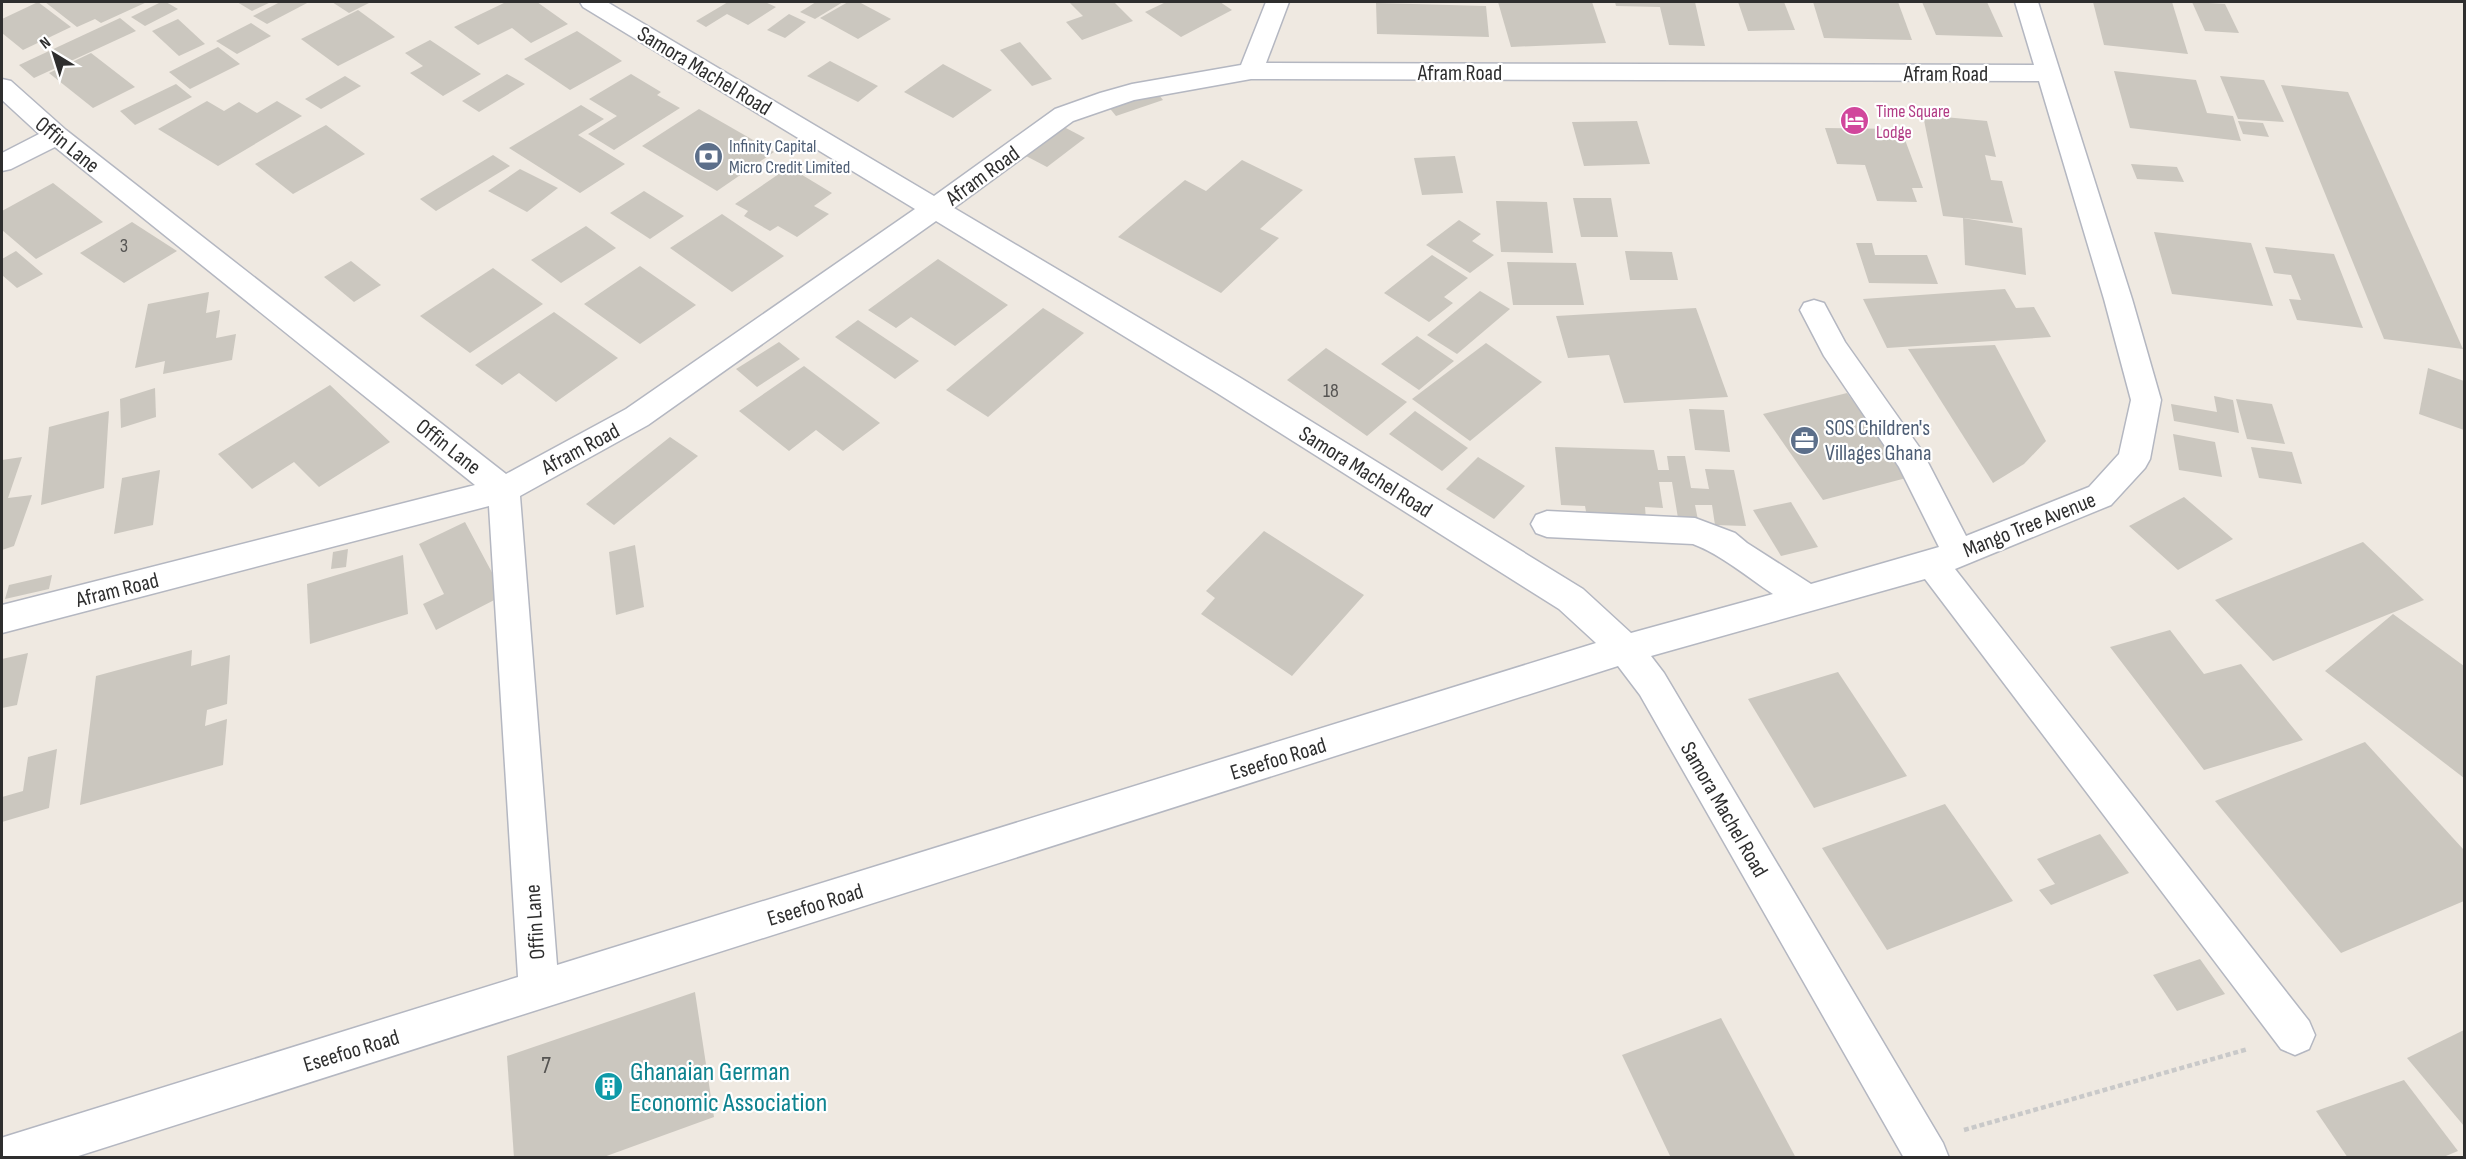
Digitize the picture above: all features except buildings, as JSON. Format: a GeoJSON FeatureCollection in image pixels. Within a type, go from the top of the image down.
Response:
{"type":"FeatureCollection","features":[{"type":"Feature","properties":{"kind":"street","name":"Samora Machel Road"},"geometry":{"type":"LineString","coordinates":[[591,2],[1228,385],[1571,599],[1625,649],[1652,684],[1923,1150]]}},
{"type":"Feature","properties":{"kind":"street"},"geometry":{"type":"LineString","coordinates":[[1251,71],[1277,2]]}},
{"type":"Feature","properties":{"kind":"street","name":"Mango Tree Avenue"},"geometry":{"type":"LineString","coordinates":[[1625,649],[1945,559],[2100,496],[2134,459],[2146,400],[2118,299],[2027,2]]}},
{"type":"Feature","properties":{"kind":"street","name":"Afram Road"},"geometry":{"type":"LineString","coordinates":[[2,619],[504,490],[637,417],[936,208],[1064,114],[1125,93],[1251,71],[2048,73]]}},
{"type":"Feature","properties":{"kind":"street","name":"Offin Lane"},"geometry":{"type":"LineString","coordinates":[[2,87],[57,136],[504,490],[539,991]]}},
{"type":"Feature","properties":{"kind":"street"},"geometry":{"type":"LineString","coordinates":[[2,163],[57,136]]}},
{"type":"Feature","properties":{"kind":"street"},"geometry":{"type":"LineString","coordinates":[[1814,310],[1840,358],[1911,460],[1945,559],[2295,1035]]}},
{"type":"Feature","properties":{"kind":"street"},"geometry":{"type":"LineString","coordinates":[[1547,524],[1695,531],[1724,542],[1735,552],[1806,598]]}},
{"type":"Feature","properties":{"kind":"street","name":"Eseefoo Road"},"geometry":{"type":"LineString","coordinates":[[4,1158],[1625,649]]}},
{"type":"Feature","properties":{"kind":"path"},"geometry":{"type":"LineString","coordinates":[[1923,1150],[2295,1035]]}},
{"type":"Feature","properties":{"kind":"place","name":"Time Square Lodge"},"geometry":{"type":"Point","coordinates":[1855,121]}},
{"type":"Feature","properties":{"kind":"place","name":"Infinity Capital Micro Credit Limited"},"geometry":{"type":"Point","coordinates":[708,156]}},
{"type":"Feature","properties":{"kind":"place","name":"SOS Children's Villages Ghana"},"geometry":{"type":"Point","coordinates":[1804,440]}},
{"type":"Feature","properties":{"kind":"place","name":"Ghanaian German Economic Association"},"geometry":{"type":"Point","coordinates":[609,1087]}}]}
